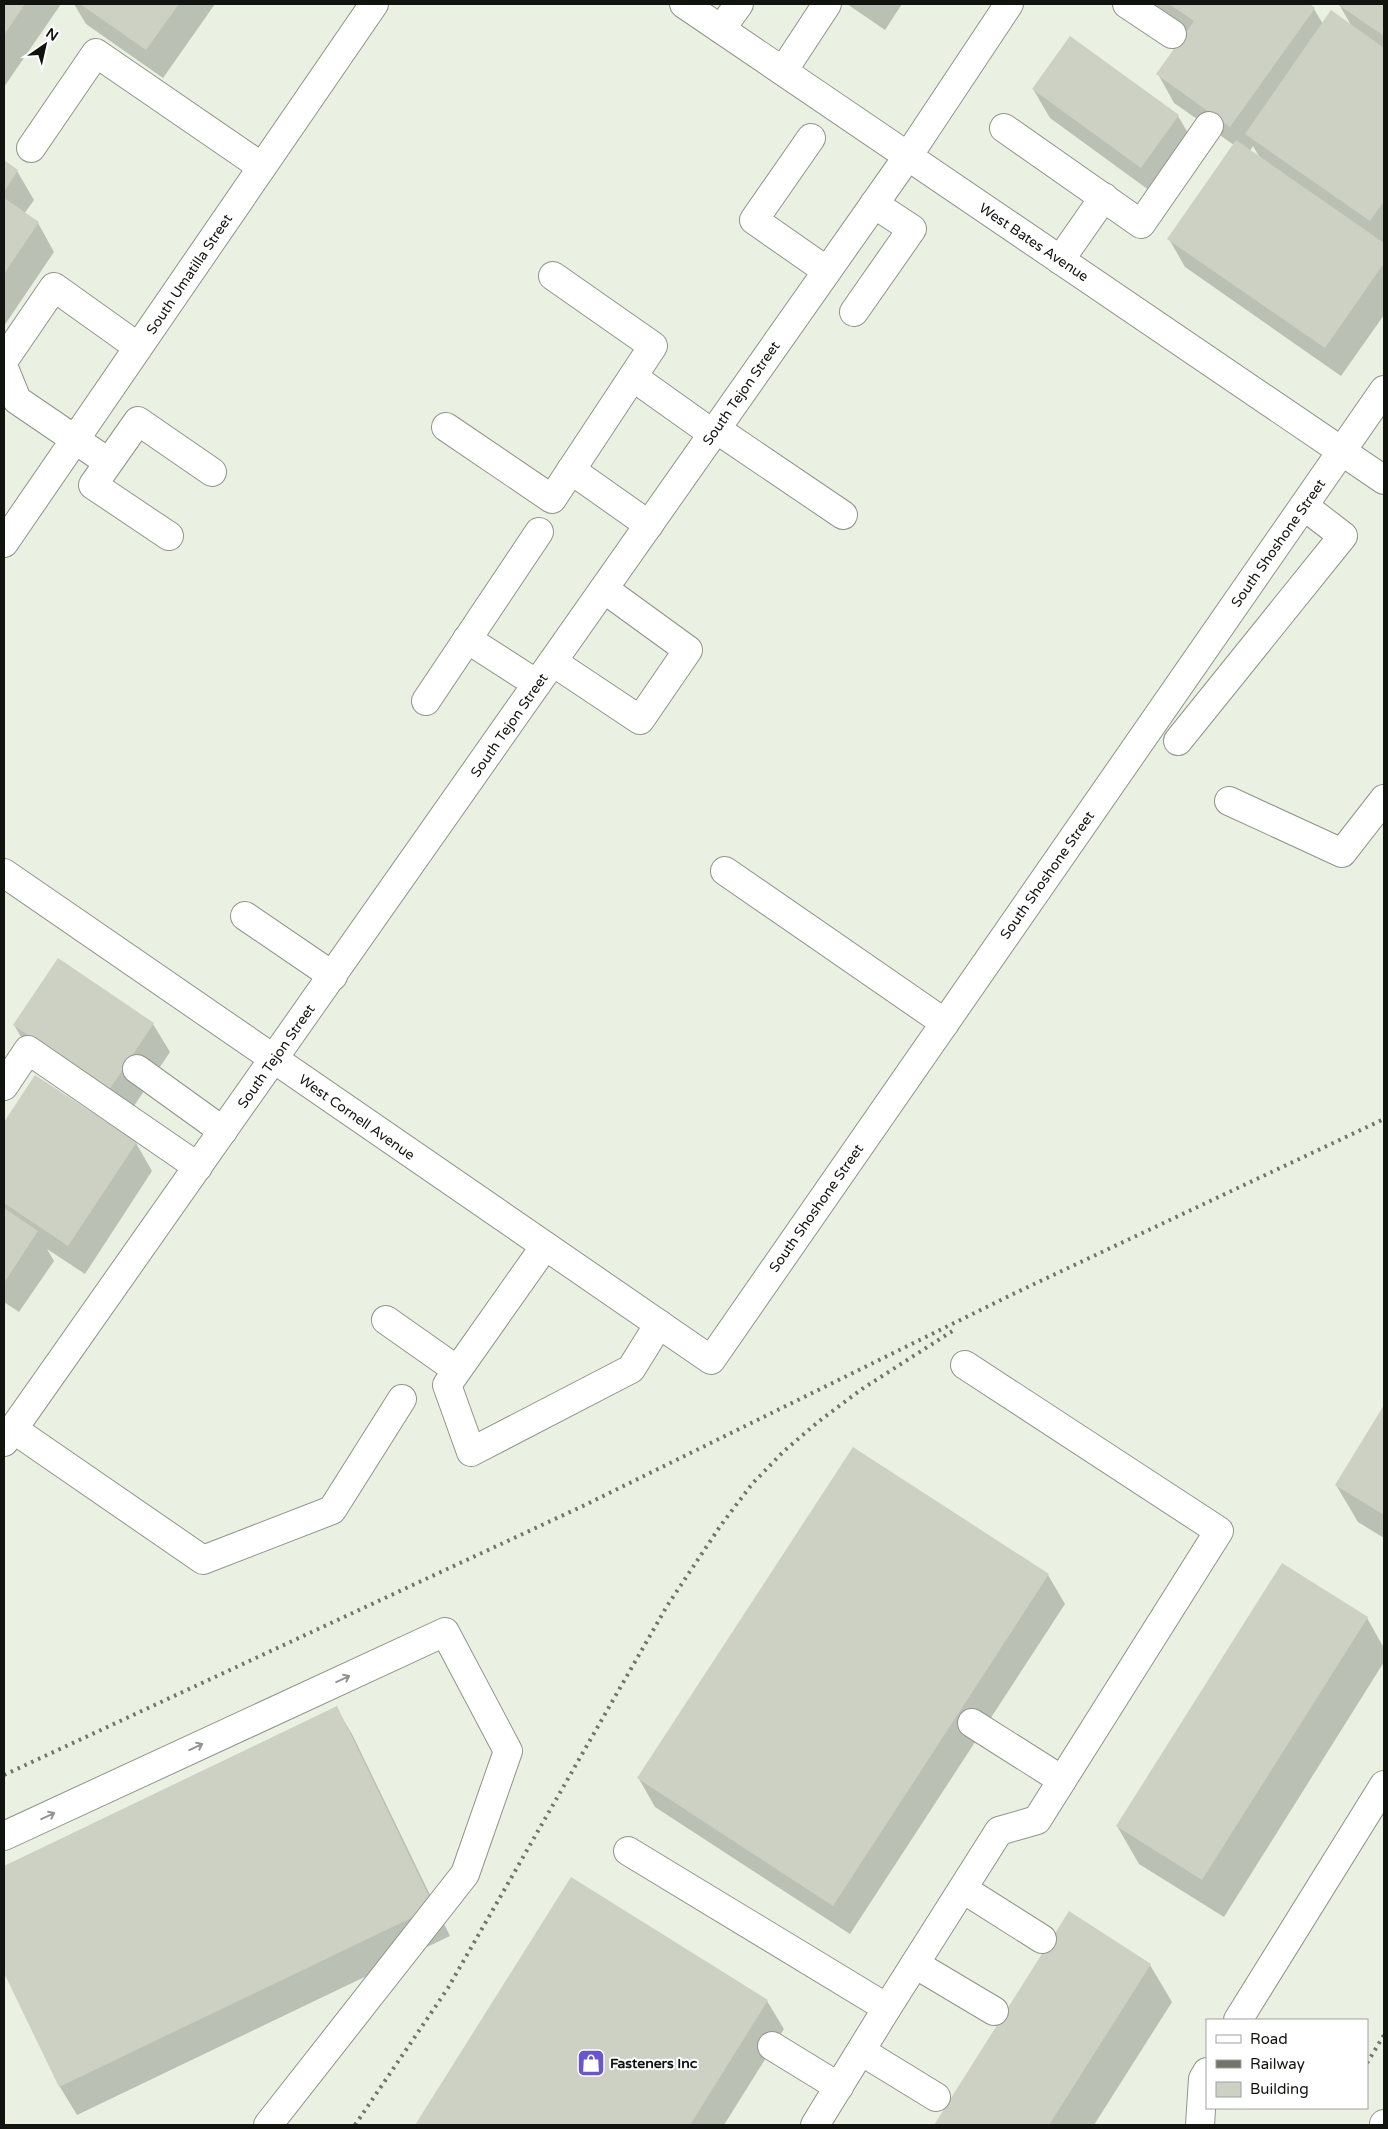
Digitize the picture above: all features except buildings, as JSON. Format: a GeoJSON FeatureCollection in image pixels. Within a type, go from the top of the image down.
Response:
{"type":"FeatureCollection","features":[{"type":"Feature","properties":{"kind":"street","name":"South Umatilla Street"},"geometry":{"type":"LineString","coordinates":[[4,543],[374,4]]}},
{"type":"Feature","properties":{"kind":"street","name":"West Bates Avenue"},"geometry":{"type":"LineString","coordinates":[[684,4],[1384,480]]}},
{"type":"Feature","properties":{"kind":"street"},"geometry":{"type":"LineString","coordinates":[[721,29],[739,4]]}},
{"type":"Feature","properties":{"kind":"street"},"geometry":{"type":"LineString","coordinates":[[782,71],[827,4]]}},
{"type":"Feature","properties":{"kind":"street","name":"South Tejon Street"},"geometry":{"type":"LineString","coordinates":[[8,1436],[908,156],[1009,4]]}},
{"type":"Feature","properties":{"kind":"street"},"geometry":{"type":"LineString","coordinates":[[1127,4],[1172,34]]}},
{"type":"Feature","properties":{"kind":"street"},"geometry":{"type":"LineString","coordinates":[[31,148],[96,53],[262,167]]}},
{"type":"Feature","properties":{"kind":"street"},"geometry":{"type":"LineString","coordinates":[[1004,128],[1141,224],[1209,126]]}},
{"type":"Feature","properties":{"kind":"street"},"geometry":{"type":"LineString","coordinates":[[811,138],[754,220],[827,271]]}},
{"type":"Feature","properties":{"kind":"street"},"geometry":{"type":"LineString","coordinates":[[1060,260],[1104,197]]}},
{"type":"Feature","properties":{"kind":"street"},"geometry":{"type":"LineString","coordinates":[[854,312],[912,229],[874,204]]}},
{"type":"Feature","properties":{"kind":"street"},"geometry":{"type":"LineString","coordinates":[[446,427],[552,499],[653,346],[553,276]]}},
{"type":"Feature","properties":{"kind":"street"},"geometry":{"type":"LineString","coordinates":[[4,360],[54,288],[138,347]]}},
{"type":"Feature","properties":{"kind":"street"},"geometry":{"type":"LineString","coordinates":[[4,368],[17,400],[108,462]]}},
{"type":"Feature","properties":{"kind":"street"},"geometry":{"type":"LineString","coordinates":[[633,377],[843,515]]}},
{"type":"Feature","properties":{"kind":"street","name":"South Shoshone Street"},"geometry":{"type":"LineString","coordinates":[[711,1360],[1384,390]]}},
{"type":"Feature","properties":{"kind":"street"},"geometry":{"type":"LineString","coordinates":[[169,536],[93,485],[108,462],[138,420],[212,472]]}},
{"type":"Feature","properties":{"kind":"street"},"geometry":{"type":"LineString","coordinates":[[572,470],[649,525]]}},
{"type":"Feature","properties":{"kind":"street"},"geometry":{"type":"LineString","coordinates":[[1178,741],[1343,536],[1304,506]]}},
{"type":"Feature","properties":{"kind":"street"},"geometry":{"type":"LineString","coordinates":[[426,701],[538,532]]}},
{"type":"Feature","properties":{"kind":"street"},"geometry":{"type":"LineString","coordinates":[[553,662],[640,720],[688,650],[604,589]]}},
{"type":"Feature","properties":{"kind":"street"},"geometry":{"type":"LineString","coordinates":[[468,638],[537,684]]}},
{"type":"Feature","properties":{"kind":"street"},"geometry":{"type":"LineString","coordinates":[[1229,801],[1342,853],[1384,799]]}},
{"type":"Feature","properties":{"kind":"street"},"geometry":{"type":"LineString","coordinates":[[725,871],[945,1023]]}},
{"type":"Feature","properties":{"kind":"street","name":"West Cornell Avenue"},"geometry":{"type":"LineString","coordinates":[[5,876],[711,1360]]}},
{"type":"Feature","properties":{"kind":"street"},"geometry":{"type":"LineString","coordinates":[[245,916],[332,976]]}},
{"type":"Feature","properties":{"kind":"street"},"geometry":{"type":"LineString","coordinates":[[4,1086],[28,1050],[198,1167]]}},
{"type":"Feature","properties":{"kind":"street"},"geometry":{"type":"LineString","coordinates":[[137,1069],[223,1132]]}},
{"type":"Feature","properties":{"kind":"street"},"geometry":{"type":"LineString","coordinates":[[545,1246],[447,1385],[471,1452],[631,1369],[659,1324]]}},
{"type":"Feature","properties":{"kind":"street"},"geometry":{"type":"LineString","coordinates":[[386,1320],[457,1370]]}},
{"type":"Feature","properties":{"kind":"street"},"geometry":{"type":"LineString","coordinates":[[815,2125],[999,1831],[1037,1820],[1219,1531],[965,1365]]}},
{"type":"Feature","properties":{"kind":"street"},"geometry":{"type":"LineString","coordinates":[[8,1436],[203,1560],[332,1510],[402,1399]]}},
{"type":"Feature","properties":{"kind":"street"},"geometry":{"type":"LineString","coordinates":[[4,1836],[445,1632],[508,1751],[465,1874],[268,2125]]}},
{"type":"Feature","properties":{"kind":"street"},"geometry":{"type":"LineString","coordinates":[[972,1723],[1062,1780]]}},
{"type":"Feature","properties":{"kind":"street"},"geometry":{"type":"LineString","coordinates":[[1239,2019],[1384,1785]]}},
{"type":"Feature","properties":{"kind":"street"},"geometry":{"type":"LineString","coordinates":[[628,1851],[887,2008]]}},
{"type":"Feature","properties":{"kind":"street"},"geometry":{"type":"LineString","coordinates":[[962,1889],[1042,1939]]}},
{"type":"Feature","properties":{"kind":"street"},"geometry":{"type":"LineString","coordinates":[[914,1964],[994,2011]]}},
{"type":"Feature","properties":{"kind":"street"},"geometry":{"type":"LineString","coordinates":[[772,2046],[839,2087]]}},
{"type":"Feature","properties":{"kind":"street"},"geometry":{"type":"LineString","coordinates":[[861,2051],[936,2097]]}},
{"type":"Feature","properties":{"kind":"street"},"geometry":{"type":"LineString","coordinates":[[1200,2125],[1202,2080],[1206,2074]]}},
{"type":"Feature","properties":{"kind":"railway"},"geometry":{"type":"LineString","coordinates":[[4,1775],[585,1505],[1013,1294],[1384,1119]]}},
{"type":"Feature","properties":{"kind":"railway"},"geometry":{"type":"LineString","coordinates":[[355,2125],[448,1988],[667,1606],[721,1525],[752,1484],[784,1451],[818,1422],[862,1389],[954,1330]]}},
{"type":"Feature","properties":{"kind":"railway"},"geometry":{"type":"LineString","coordinates":[[1368,2061],[1384,2035]]}},
{"type":"Feature","properties":{"kind":"place","name":"Fasteners Inc"},"geometry":{"type":"Point","coordinates":[591,2063]}}]}
